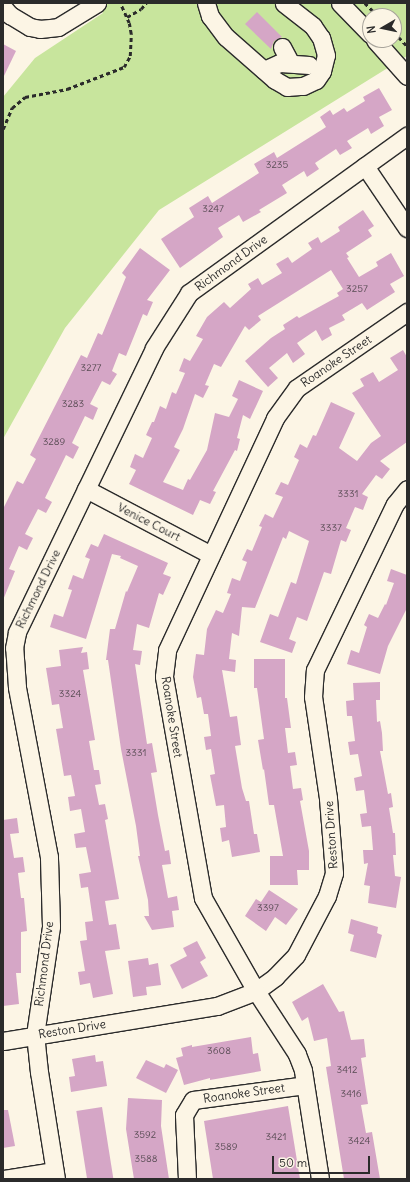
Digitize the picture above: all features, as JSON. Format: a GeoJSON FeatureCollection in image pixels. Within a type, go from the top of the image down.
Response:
{"type":"FeatureCollection","features":[{"type":"Feature","properties":{"kind":"street"},"geometry":{"type":"LineString","coordinates":[[3,8],[10,15],[30,27],[40,28],[58,27],[97,3]]}},
{"type":"Feature","properties":{"kind":"street"},"geometry":{"type":"LineString","coordinates":[[206,3],[210,16],[226,37],[275,80],[287,87],[303,86],[316,80],[322,71],[326,55],[321,38],[313,26],[286,3]]}},
{"type":"Feature","properties":{"kind":"street"},"geometry":{"type":"LineString","coordinates":[[340,3],[362,26]]}},
{"type":"Feature","properties":{"kind":"street"},"geometry":{"type":"LineString","coordinates":[[282,46],[290,62]]}},
{"type":"Feature","properties":{"kind":"street"},"geometry":{"type":"LineString","coordinates":[[383,48],[407,76]]}},
{"type":"Feature","properties":{"kind":"street"},"geometry":{"type":"LineString","coordinates":[[264,70],[280,63],[290,62],[309,65]]}},
{"type":"Feature","properties":{"kind":"street","name":"Richmond Drive"},"geometry":{"type":"LineString","coordinates":[[55,1175],[38,1072],[35,1036],[51,926],[49,857],[17,687],[14,648],[17,632],[154,348],[189,293],[407,136]]}},
{"type":"Feature","properties":{"kind":"street"},"geometry":{"type":"LineString","coordinates":[[365,166],[407,228]]}},
{"type":"Feature","properties":{"kind":"street","name":"Roanoke Street"},"geometry":{"type":"LineString","coordinates":[[320,1179],[303,1070],[297,1054],[256,991],[203,898],[164,676],[167,650],[275,418],[297,388],[407,312]]}},
{"type":"Feature","properties":{"kind":"street","name":"Venice Court"},"geometry":{"type":"LineString","coordinates":[[86,489],[212,554]]}},
{"type":"Feature","properties":{"kind":"street","name":"Reston Drive"},"geometry":{"type":"LineString","coordinates":[[3,1040],[217,1006],[256,991],[275,977],[296,955],[327,896],[334,873],[328,798],[313,697],[315,670],[395,504],[407,489]]}},
{"type":"Feature","properties":{"kind":"street","name":"Roanoke Street"},"geometry":{"type":"LineString","coordinates":[[187,1179],[184,1115],[193,1100],[305,1084]]}},
{"type":"Feature","properties":{"kind":"street"},"geometry":{"type":"LineString","coordinates":[[4,1179],[55,1175]]}},
{"type":"Feature","properties":{"kind":"path"},"geometry":{"type":"LineString","coordinates":[[3,129],[12,108],[23,98],[68,89],[124,67],[130,56],[132,43],[127,17],[120,3]]}},
{"type":"Feature","properties":{"kind":"path"},"geometry":{"type":"LineString","coordinates":[[127,17],[141,9],[146,3]]}},
{"type":"Feature","properties":{"kind":"green space"},"geometry":{"type":"Polygon","coordinates":[[[97,3],[407,3],[407,56],[159,210],[65,328],[3,439],[3,97],[35,58],[103,13],[97,3]]]}},
{"type":"Feature","properties":{"kind":"building"},"geometry":{"type":"Polygon","coordinates":[[[257,12],[282,37],[274,41],[271,49],[245,24],[257,12]]]}},
{"type":"Feature","properties":{"kind":"building"},"geometry":{"type":"Polygon","coordinates":[[[3,44],[16,51],[3,78],[3,44]]]}},
{"type":"Feature","properties":{"kind":"building"},"geometry":{"type":"Polygon","coordinates":[[[379,88],[392,110],[379,117],[384,126],[371,134],[368,128],[347,141],[352,148],[340,155],[336,149],[315,163],[319,169],[307,177],[304,171],[282,185],[287,193],[259,210],[261,212],[243,222],[239,215],[218,228],[223,237],[180,268],[161,239],[194,217],[189,208],[208,196],[212,203],[259,173],[254,164],[274,152],[277,158],[326,127],[320,117],[330,110],[333,115],[344,108],[347,112],[365,101],[363,97],[379,88]]]}},
{"type":"Feature","properties":{"kind":"building"},"geometry":{"type":"Polygon","coordinates":[[[363,210],[374,226],[368,230],[372,236],[346,253],[349,257],[347,258],[359,277],[378,266],[376,262],[391,253],[404,276],[390,284],[395,292],[367,310],[362,303],[342,315],[345,320],[329,328],[332,335],[322,341],[316,330],[297,343],[305,354],[293,363],[287,353],[269,368],[278,378],[268,387],[245,361],[271,338],[285,329],[283,325],[297,316],[299,318],[339,296],[337,293],[343,289],[331,270],[258,316],[261,320],[249,330],[245,326],[221,367],[214,364],[205,385],[209,386],[203,398],[195,394],[183,429],[174,447],[180,450],[163,482],[183,490],[188,479],[190,480],[207,450],[215,413],[229,417],[238,399],[232,396],[239,380],[263,391],[250,419],[243,415],[237,438],[240,439],[237,451],[235,450],[213,491],[216,492],[210,504],[200,500],[193,515],[129,484],[136,470],[130,467],[135,454],[143,458],[152,438],[146,435],[152,422],[154,422],[160,406],[166,409],[172,392],[176,394],[185,373],[179,371],[184,358],[190,361],[203,339],[196,336],[207,317],[224,302],[230,308],[251,289],[248,284],[258,278],[262,285],[282,273],[276,264],[288,257],[292,263],[312,249],[308,243],[318,237],[321,243],[340,231],[338,227],[363,210]]]}},
{"type":"Feature","properties":{"kind":"building"},"geometry":{"type":"Polygon","coordinates":[[[140,248],[170,270],[147,300],[153,302],[147,316],[143,314],[126,356],[119,353],[112,371],[117,374],[110,385],[102,381],[90,404],[98,408],[93,420],[85,416],[72,443],[79,447],[73,459],[66,455],[45,498],[52,502],[46,513],[38,509],[25,534],[33,538],[27,550],[19,546],[9,569],[15,571],[3,600],[3,509],[17,481],[23,484],[36,459],[30,455],[81,355],[87,358],[98,333],[102,335],[126,277],[122,273],[140,248]]]}},
{"type":"Feature","properties":{"kind":"building"},"geometry":{"type":"Polygon","coordinates":[[[403,350],[407,357],[407,442],[380,461],[390,469],[382,479],[376,475],[362,494],[368,497],[363,510],[355,507],[346,528],[351,530],[346,542],[341,540],[331,574],[324,572],[307,621],[297,617],[289,639],[296,642],[292,653],[260,642],[270,614],[278,617],[291,582],[296,584],[309,541],[289,531],[286,539],[283,537],[255,608],[242,607],[239,636],[232,633],[229,659],[236,660],[235,672],[222,670],[230,717],[237,716],[241,745],[235,746],[242,788],[246,801],[249,801],[254,834],[257,834],[260,852],[232,857],[229,840],[222,842],[220,828],[226,827],[224,805],[216,806],[210,775],[215,774],[211,749],[206,750],[204,737],[211,736],[208,714],[204,714],[201,697],[197,698],[193,677],[196,654],[204,655],[207,629],[216,610],[223,613],[231,594],[227,593],[232,578],[240,581],[247,562],[242,560],[247,549],[252,551],[262,527],[259,526],[265,514],[273,518],[283,497],[275,494],[281,482],[288,485],[299,460],[294,457],[300,444],[307,448],[313,435],[316,436],[331,402],[355,413],[339,448],[357,461],[371,443],[381,436],[352,393],[364,386],[360,379],[373,372],[379,382],[398,370],[390,358],[403,350]]]}},
{"type":"Feature","properties":{"kind":"building"},"geometry":{"type":"Polygon","coordinates":[[[104,534],[168,563],[163,574],[171,577],[163,595],[159,593],[149,628],[137,624],[133,650],[142,651],[140,665],[135,664],[147,744],[152,743],[157,772],[151,773],[158,815],[165,851],[169,850],[171,864],[162,865],[168,898],[177,896],[179,910],[172,911],[174,927],[152,930],[144,916],[149,916],[148,900],[138,856],[140,856],[136,826],[121,749],[108,660],[106,660],[110,629],[115,629],[126,591],[127,592],[138,566],[120,558],[121,556],[112,554],[86,639],[50,627],[54,614],[63,617],[72,590],[68,589],[73,575],[83,579],[90,559],[85,557],[91,544],[98,547],[104,534]]]}},
{"type":"Feature","properties":{"kind":"building"},"geometry":{"type":"Polygon","coordinates":[[[391,569],[407,575],[407,608],[388,646],[380,674],[347,664],[351,650],[359,653],[367,627],[364,625],[369,614],[378,618],[385,604],[386,605],[394,583],[387,581],[391,569]]]}},
{"type":"Feature","properties":{"kind":"building"},"geometry":{"type":"Polygon","coordinates":[[[83,647],[81,653],[87,652],[89,669],[83,670],[95,740],[89,741],[94,770],[99,770],[101,784],[95,785],[99,805],[105,804],[108,819],[105,820],[119,899],[105,901],[109,925],[116,924],[120,949],[105,951],[113,994],[93,998],[90,983],[80,985],[78,972],[85,971],[80,941],[87,940],[85,922],[93,921],[88,887],[81,888],[79,874],[91,872],[86,847],[76,848],[74,834],[85,832],[81,809],[70,811],[68,797],[75,796],[71,775],[64,776],[56,729],[63,728],[59,704],[52,705],[46,668],[61,666],[59,650],[83,647]]]}},
{"type":"Feature","properties":{"kind":"building"},"geometry":{"type":"Polygon","coordinates":[[[254,659],[285,659],[285,698],[287,698],[291,728],[285,728],[288,753],[295,752],[297,765],[290,766],[293,789],[301,788],[303,800],[300,801],[309,851],[309,870],[297,870],[298,885],[270,885],[270,856],[283,856],[274,805],[269,805],[258,740],[264,739],[257,688],[254,688],[254,659]]]}},
{"type":"Feature","properties":{"kind":"building"},"geometry":{"type":"Polygon","coordinates":[[[380,682],[380,700],[376,700],[377,722],[380,721],[382,733],[383,751],[380,751],[388,794],[391,793],[393,807],[389,808],[393,833],[395,833],[396,855],[393,855],[395,876],[401,877],[396,908],[368,903],[370,886],[364,885],[368,863],[364,864],[363,850],[373,850],[371,826],[362,827],[360,814],[367,813],[364,790],[356,791],[354,778],[362,776],[358,754],[350,755],[348,742],[355,741],[352,716],[347,716],[346,701],[354,700],[353,683],[380,682]]]}},
{"type":"Feature","properties":{"kind":"building"},"geometry":{"type":"Polygon","coordinates":[[[17,818],[19,833],[10,834],[14,858],[23,857],[25,872],[18,873],[21,898],[24,898],[27,931],[21,932],[21,973],[16,973],[19,1004],[3,1006],[3,820],[17,818]]]}},
{"type":"Feature","properties":{"kind":"building"},"geometry":{"type":"Polygon","coordinates":[[[269,890],[298,909],[286,925],[275,917],[266,931],[245,916],[256,899],[261,902],[269,890]]]}},
{"type":"Feature","properties":{"kind":"building"},"geometry":{"type":"Polygon","coordinates":[[[351,919],[378,927],[377,933],[382,935],[376,958],[350,951],[354,935],[348,933],[351,919]]]}},
{"type":"Feature","properties":{"kind":"building"},"geometry":{"type":"Polygon","coordinates":[[[197,941],[206,958],[200,962],[208,976],[182,989],[170,965],[187,956],[183,948],[197,941]]]}},
{"type":"Feature","properties":{"kind":"building"},"geometry":{"type":"Polygon","coordinates":[[[148,958],[149,965],[158,963],[161,985],[146,987],[147,995],[133,997],[128,961],[148,958]]]}},
{"type":"Feature","properties":{"kind":"building"},"geometry":{"type":"Polygon","coordinates":[[[323,984],[339,1012],[344,1011],[351,1040],[364,1039],[366,1057],[361,1058],[368,1104],[361,1105],[366,1133],[372,1132],[380,1179],[344,1179],[326,1067],[331,1066],[327,1038],[314,1041],[308,1017],[302,1021],[292,1002],[323,984]]]}},
{"type":"Feature","properties":{"kind":"building"},"geometry":{"type":"Polygon","coordinates":[[[251,1037],[253,1054],[258,1053],[261,1071],[210,1080],[210,1078],[184,1085],[176,1058],[183,1056],[181,1048],[192,1045],[192,1047],[251,1037]]]}},
{"type":"Feature","properties":{"kind":"building"},"geometry":{"type":"Polygon","coordinates":[[[95,1055],[96,1062],[103,1061],[107,1086],[71,1092],[69,1077],[75,1076],[72,1059],[95,1055]]]}},
{"type":"Feature","properties":{"kind":"building"},"geometry":{"type":"Polygon","coordinates":[[[146,1060],[164,1068],[166,1064],[178,1070],[166,1093],[136,1078],[146,1060]]]}},
{"type":"Feature","properties":{"kind":"building"},"geometry":{"type":"Polygon","coordinates":[[[128,1098],[162,1100],[161,1126],[169,1179],[134,1179],[126,1129],[128,1098]]]}},
{"type":"Feature","properties":{"kind":"building"},"geometry":{"type":"Polygon","coordinates":[[[288,1106],[300,1179],[213,1179],[204,1121],[288,1106]]]}},
{"type":"Feature","properties":{"kind":"building"},"geometry":{"type":"Polygon","coordinates":[[[102,1107],[113,1179],[87,1179],[76,1111],[102,1107]]]}},
{"type":"Feature","properties":{"kind":"building"},"geometry":{"type":"Polygon","coordinates":[[[3,1110],[8,1110],[15,1146],[3,1148],[3,1110]]]}}]}
